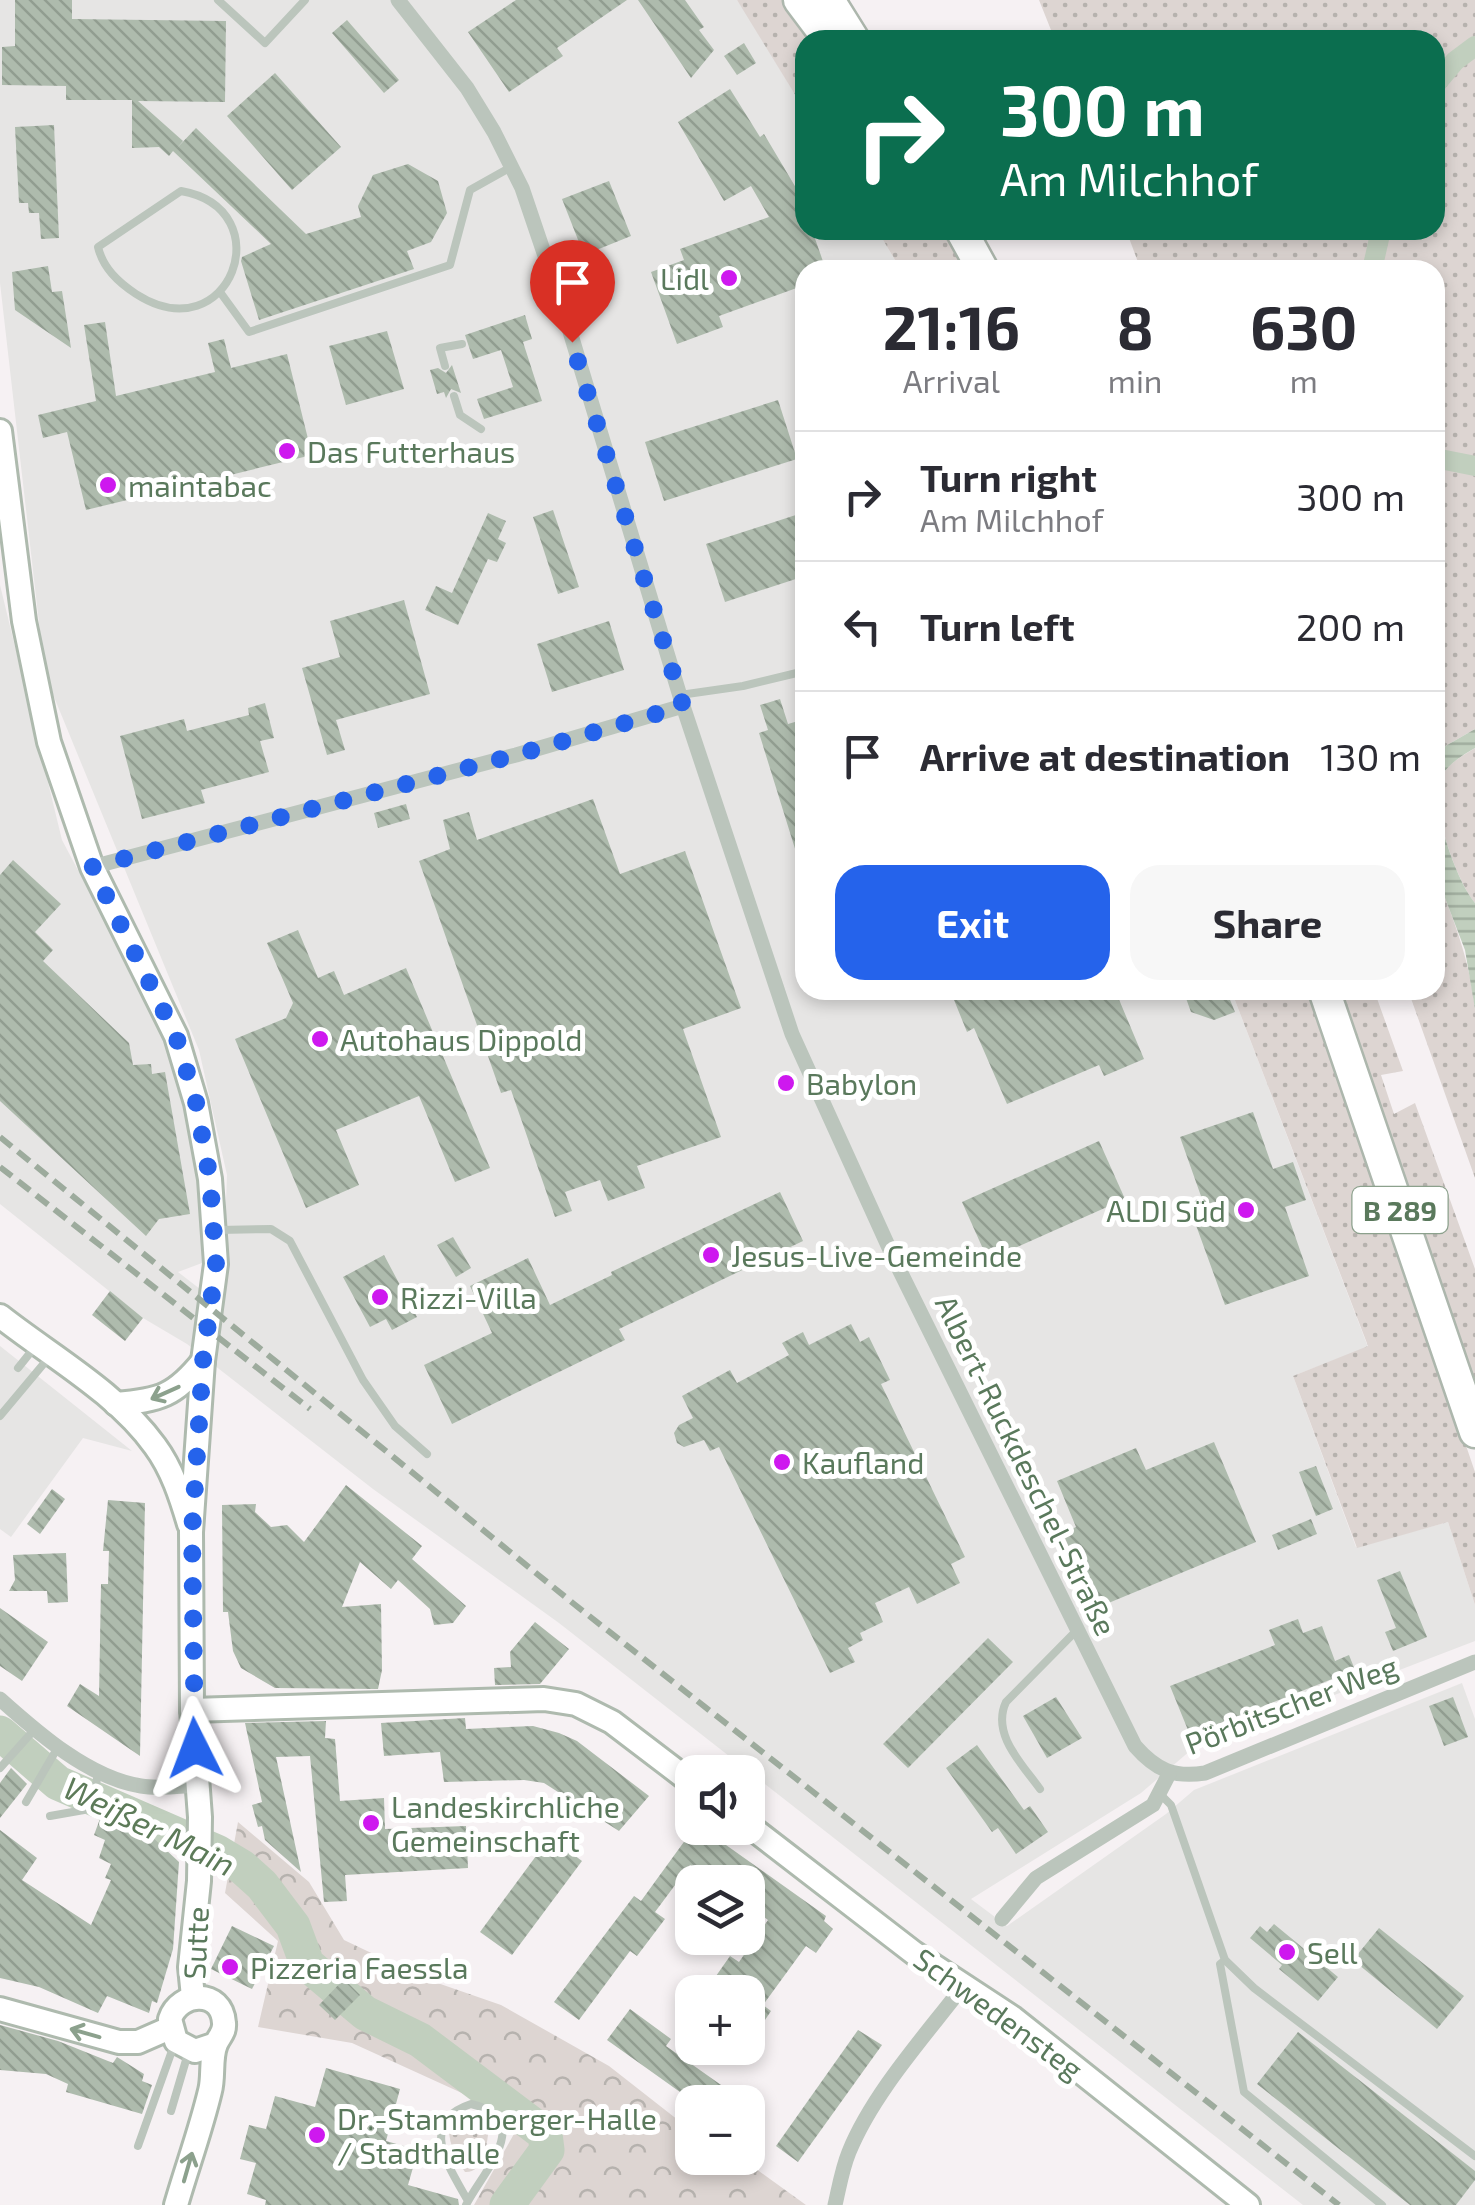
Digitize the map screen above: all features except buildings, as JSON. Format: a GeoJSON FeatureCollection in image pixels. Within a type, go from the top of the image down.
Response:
{"type":"FeatureCollection","features":[{"type":"Feature","properties":{"kind":"highway"},"geometry":{"type":"LineString","coordinates":[[800,0],[822,30]]}},
{"type":"Feature","properties":{"kind":"highway"},"geometry":{"type":"LineString","coordinates":[[829,0],[848,30]]}},
{"type":"Feature","properties":{"kind":"highway","name":"B 289"},"geometry":{"type":"LineString","coordinates":[[1327,1000],[1475,1432]]}},
{"type":"Feature","properties":{"kind":"street","name":"Albert-Ruckdeschel-Straße"},"geometry":{"type":"LineString","coordinates":[[398,0],[467,88],[512,167],[565,315],[682,700],[792,1034],[895,1261],[1136,1746],[1149,1762],[1170,1774]]}},
{"type":"Feature","properties":{"kind":"street","name":"Sutte"},"geometry":{"type":"LineString","coordinates":[[0,431],[24,622],[49,742],[92,867],[176,1036],[196,1102],[210,1179],[216,1264],[203,1361],[192,1532],[192,1710],[200,1817],[199,1881],[190,1967],[194,1997]]}},
{"type":"Feature","properties":{"kind":"street"},"geometry":{"type":"LineString","coordinates":[[92,867],[516,755],[682,700]]}},
{"type":"Feature","properties":{"kind":"street"},"geometry":{"type":"LineString","coordinates":[[0,1316],[116,1404],[157,1448],[170,1470],[192,1532]]}},
{"type":"Feature","properties":{"kind":"street"},"geometry":{"type":"LineString","coordinates":[[116,1404],[162,1398],[176,1391],[203,1361]]}},
{"type":"Feature","properties":{"kind":"street","name":"Pörbitscher Weg"},"geometry":{"type":"LineString","coordinates":[[1002,1919],[1036,1878],[1153,1805],[1170,1774],[1205,1772],[1475,1662]]}},
{"type":"Feature","properties":{"kind":"street"},"geometry":{"type":"LineString","coordinates":[[0,1699],[31,1734],[97,1778],[140,1786],[197,1785]]}},
{"type":"Feature","properties":{"kind":"street"},"geometry":{"type":"LineString","coordinates":[[192,1710],[544,1699],[576,1704],[612,1722],[675,1770]]}},
{"type":"Feature","properties":{"kind":"street","name":"Schwedensteg"},"geometry":{"type":"LineString","coordinates":[[765,1837],[914,1953],[1014,2018],[1248,2205]]}},
{"type":"Feature","properties":{"kind":"street"},"geometry":{"type":"LineString","coordinates":[[835,2205],[848,2154],[864,2122],[964,1986]]}},
{"type":"Feature","properties":{"kind":"street","name":"Sutte"},"geometry":{"type":"LineString","coordinates":[[176,2205],[211,2088],[216,2044],[224,2029],[222,2012],[210,2000],[185,1999],[173,2011],[178,2040]]}},
{"type":"Feature","properties":{"kind":"street"},"geometry":{"type":"LineString","coordinates":[[0,2009],[119,2042],[178,2040],[203,2051],[216,2044]]}},
{"type":"Feature","properties":{"kind":"lane"},"geometry":{"type":"LineString","coordinates":[[218,0],[265,44],[305,0]]}},
{"type":"Feature","properties":{"kind":"lane"},"geometry":{"type":"LineString","coordinates":[[220,292],[249,332],[450,265],[470,190],[512,167]]}},
{"type":"Feature","properties":{"kind":"lane"},"geometry":{"type":"LineString","coordinates":[[181,190],[195,193],[218,206],[234,229],[234,269],[220,292],[188,309],[163,308],[130,290],[102,264],[98,247],[181,190]]}},
{"type":"Feature","properties":{"kind":"lane"},"geometry":{"type":"LineString","coordinates":[[445,366],[440,348],[462,344]]}},
{"type":"Feature","properties":{"kind":"lane"},"geometry":{"type":"LineString","coordinates":[[454,396],[460,416],[481,430]]}},
{"type":"Feature","properties":{"kind":"lane"},"geometry":{"type":"LineString","coordinates":[[682,700],[795,674]]}},
{"type":"Feature","properties":{"kind":"lane"},"geometry":{"type":"LineString","coordinates":[[214,1230],[271,1229],[290,1241],[363,1380],[395,1426],[427,1454]]}},
{"type":"Feature","properties":{"kind":"lane"},"geometry":{"type":"LineString","coordinates":[[18,1368],[44,1350]]}},
{"type":"Feature","properties":{"kind":"lane"},"geometry":{"type":"LineString","coordinates":[[0,1416],[44,1350]]}},
{"type":"Feature","properties":{"kind":"lane"},"geometry":{"type":"LineString","coordinates":[[1040,1789],[1009,1745],[1000,1714],[1006,1702],[1077,1630]]}},
{"type":"Feature","properties":{"kind":"lane"},"geometry":{"type":"LineString","coordinates":[[0,1768],[31,1734]]}},
{"type":"Feature","properties":{"kind":"lane"},"geometry":{"type":"LineString","coordinates":[[26,1802],[56,1751]]}},
{"type":"Feature","properties":{"kind":"lane"},"geometry":{"type":"LineString","coordinates":[[50,1816],[84,1810],[97,1778]]}},
{"type":"Feature","properties":{"kind":"lane"},"geometry":{"type":"LineString","coordinates":[[1159,1794],[1171,1805],[1225,1960],[1254,1988],[1475,2156]]}},
{"type":"Feature","properties":{"kind":"lane"},"geometry":{"type":"LineString","coordinates":[[1225,1960],[1220,1964],[1244,2092],[1382,2205]]}},
{"type":"Feature","properties":{"kind":"lane"},"geometry":{"type":"LineString","coordinates":[[171,2111],[178,2040]]}},
{"type":"Feature","properties":{"kind":"lane"},"geometry":{"type":"LineString","coordinates":[[138,2146],[178,2040]]}},
{"type":"Feature","properties":{"kind":"lane"},"geometry":{"type":"LineString","coordinates":[[470,2104],[486,2107],[497,2119],[502,2135],[498,2158],[467,2203],[440,2141],[441,2125],[448,2116],[470,2104]]}},
{"type":"Feature","properties":{"kind":"shaded area"},"geometry":{"type":"Polygon","coordinates":[[[0,0],[737,0],[795,94],[795,240],[883,240],[895,260],[795,260],[795,1000],[1235,1000],[1368,1347],[1293,1376],[1356,1547],[1448,1522],[1475,1605],[1475,1641],[1191,1750],[1141,1793],[971,1899],[1007,1926],[1194,1790],[1462,1683],[1475,1719],[1475,2205],[1303,2205],[765,1784],[765,1755],[728,1755],[187,1344],[143,1318],[0,1204],[0,585],[62,840],[161,1027],[199,1154],[202,1263],[178,1272],[222,1306],[227,1175],[199,1050],[45,675],[0,283],[0,0]]]}},
{"type":"Feature","properties":{"kind":"shaded area"},"geometry":{"type":"Polygon","coordinates":[[[1475,729],[1475,748],[1445,771],[1445,746],[1475,729]]]}},
{"type":"Feature","properties":{"kind":"shaded area"},"geometry":{"type":"Polygon","coordinates":[[[1445,836],[1461,880],[1475,903],[1475,1009],[1465,950],[1445,898],[1445,836]]]}},
{"type":"Feature","properties":{"kind":"shaded area"},"geometry":{"type":"Polygon","coordinates":[[[0,1346],[132,1451],[83,1438],[11,1537],[0,1529],[0,1346]]]}},
{"type":"Feature","properties":{"kind":"green space"},"geometry":{"type":"Polygon","coordinates":[[[737,0],[788,0],[808,30],[795,30],[795,95],[737,0]]]}},
{"type":"Feature","properties":{"kind":"green space"},"geometry":{"type":"Polygon","coordinates":[[[1039,0],[1475,0],[1475,729],[1445,746],[1445,260],[1137,260],[1130,240],[1445,240],[1445,30],[1051,30],[1039,0]]]}},
{"type":"Feature","properties":{"kind":"green space"},"geometry":{"type":"Polygon","coordinates":[[[883,240],[949,240],[962,260],[895,260],[883,240]]]}},
{"type":"Feature","properties":{"kind":"green space"},"geometry":{"type":"Polygon","coordinates":[[[1475,748],[1475,903],[1460,878],[1445,835],[1445,771],[1475,748]]]}},
{"type":"Feature","properties":{"kind":"green space"},"geometry":{"type":"Polygon","coordinates":[[[1445,899],[1465,956],[1475,1009],[1475,1178],[1412,1000],[1445,1000],[1445,899]]]}},
{"type":"Feature","properties":{"kind":"green space"},"geometry":{"type":"Polygon","coordinates":[[[1235,1000],[1314,1000],[1475,1472],[1475,1605],[1448,1522],[1357,1548],[1293,1376],[1368,1346],[1235,1000]]]}},
{"type":"Feature","properties":{"kind":"green space"},"geometry":{"type":"Polygon","coordinates":[[[1339,1000],[1378,1000],[1403,1071],[1381,1075],[1394,1114],[1415,1103],[1475,1269],[1475,1395],[1339,1000]]]}},
{"type":"Feature","properties":{"kind":"green space"},"geometry":{"type":"Polygon","coordinates":[[[238,1822],[309,1882],[344,1940],[426,1979],[501,2005],[609,2066],[675,2118],[675,2175],[765,2175],[806,2205],[474,2205],[519,2125],[464,2094],[352,2043],[258,2027],[278,1941],[225,1893],[238,1822]]]}},
{"type":"Feature","properties":{"kind":"green space"},"geometry":{"type":"Polygon","coordinates":[[[467,2116],[477,2119],[488,2135],[480,2165],[465,2172],[454,2152],[449,2130],[467,2116]]]}},
{"type":"Feature","properties":{"kind":"waterway","name":"Weißer Main"},"geometry":{"type":"LineString","coordinates":[[1445,73],[1475,46]]}},
{"type":"Feature","properties":{"kind":"waterway","name":"Weißer Main"},"geometry":{"type":"LineString","coordinates":[[1374,260],[1379,240]]}},
{"type":"Feature","properties":{"kind":"waterway","name":"Weißer Main"},"geometry":{"type":"LineString","coordinates":[[1445,460],[1475,466]]}},
{"type":"Feature","properties":{"kind":"waterway","name":"Weißer Main"},"geometry":{"type":"LineString","coordinates":[[0,1733],[58,1783],[217,1852],[242,1867],[262,1885],[293,1926],[307,1964],[365,2013],[420,2040],[545,2134],[547,2150],[507,2205]]}},
{"type":"Feature","properties":{"kind":"railway"},"geometry":{"type":"LineString","coordinates":[[0,1137],[574,1604],[1339,2205]]}},
{"type":"Feature","properties":{"kind":"railway"},"geometry":{"type":"LineString","coordinates":[[0,1167],[310,1409]]}},
{"type":"Feature","properties":{"kind":"place","name":"Lidl"},"geometry":{"type":"Point","coordinates":[729,278]}},
{"type":"Feature","properties":{"kind":"place","name":"Das Futterhaus"},"geometry":{"type":"Point","coordinates":[287,451]}},
{"type":"Feature","properties":{"kind":"place","name":"maintabac"},"geometry":{"type":"Point","coordinates":[108,485]}},
{"type":"Feature","properties":{"kind":"place","name":"Autohaus Dippold"},"geometry":{"type":"Point","coordinates":[320,1039]}},
{"type":"Feature","properties":{"kind":"place","name":"Babylon"},"geometry":{"type":"Point","coordinates":[786,1083]}},
{"type":"Feature","properties":{"kind":"place","name":"ALDI Süd"},"geometry":{"type":"Point","coordinates":[1246,1210]}},
{"type":"Feature","properties":{"kind":"place","name":"Jesus-Live-Gemeinde"},"geometry":{"type":"Point","coordinates":[711,1255]}},
{"type":"Feature","properties":{"kind":"place","name":"Rizzi-Villa"},"geometry":{"type":"Point","coordinates":[380,1297]}},
{"type":"Feature","properties":{"kind":"place","name":"Kaufland"},"geometry":{"type":"Point","coordinates":[782,1462]}},
{"type":"Feature","properties":{"kind":"place","name":"Landeskirchliche Gemeinschaft"},"geometry":{"type":"Point","coordinates":[371,1823]}},
{"type":"Feature","properties":{"kind":"place","name":"Sell"},"geometry":{"type":"Point","coordinates":[1287,1952]}},
{"type":"Feature","properties":{"kind":"place","name":"Pizzeria Faessla"},"geometry":{"type":"Point","coordinates":[230,1967]}},
{"type":"Feature","properties":{"kind":"place","name":"Dr.-Stammberger-Halle / Stadthalle"},"geometry":{"type":"Point","coordinates":[317,2135]}},
{"type":"Feature","properties":{"kind":"route"},"geometry":{"type":"LineString","coordinates":[[195,1748],[192,1532],[203,1361],[216,1264],[210,1179],[196,1102],[176,1036],[92,867],[516,755],[683,706],[572,342]]}}]}
